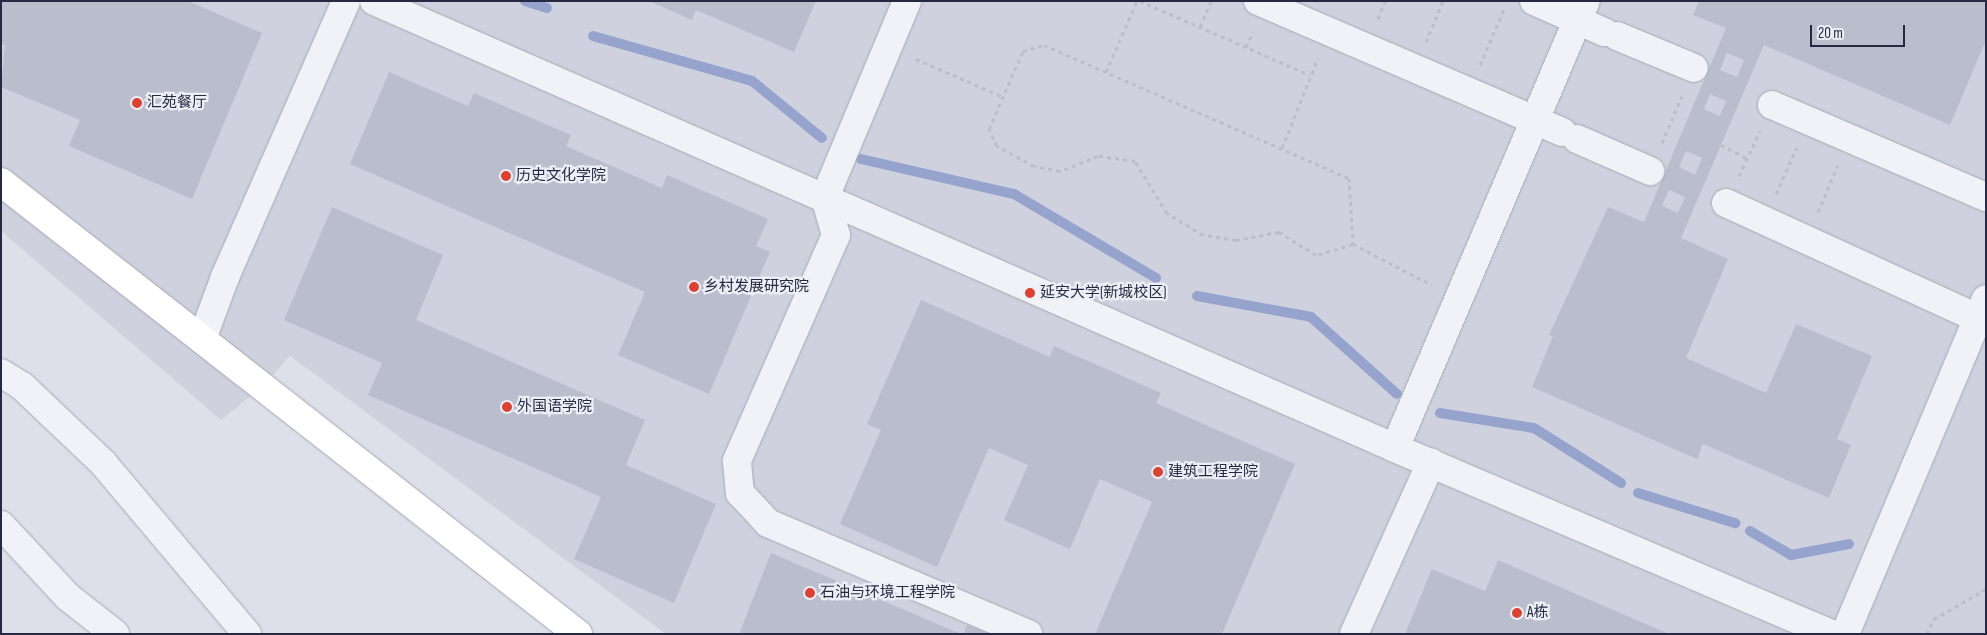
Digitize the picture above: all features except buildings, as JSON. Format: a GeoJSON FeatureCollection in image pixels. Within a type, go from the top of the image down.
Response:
{"type":"FeatureCollection","features":[{"type":"Feature","properties":{"kind":"street"},"geometry":{"type":"LineString","coordinates":[[202,339],[225,277],[346,1]]}},
{"type":"Feature","properties":{"kind":"street"},"geometry":{"type":"LineString","coordinates":[[374,1],[1395,448],[1832,634]]}},
{"type":"Feature","properties":{"kind":"street"},"geometry":{"type":"LineString","coordinates":[[907,1],[825,197],[836,235],[737,461],[740,493],[768,523],[1028,634]]}},
{"type":"Feature","properties":{"kind":"street"},"geometry":{"type":"LineString","coordinates":[[1258,1],[1650,171]]}},
{"type":"Feature","properties":{"kind":"street"},"geometry":{"type":"LineString","coordinates":[[1534,1],[1582,11],[1611,34],[1694,68]]}},
{"type":"Feature","properties":{"kind":"street"},"geometry":{"type":"LineString","coordinates":[[1395,448],[1582,11]]}},
{"type":"Feature","properties":{"kind":"street"},"geometry":{"type":"LineString","coordinates":[[1772,105],[1986,197]]}},
{"type":"Feature","properties":{"kind":"street"},"geometry":{"type":"LineString","coordinates":[[1,182],[578,634]]}},
{"type":"Feature","properties":{"kind":"street"},"geometry":{"type":"LineString","coordinates":[[1726,203],[1983,313],[1845,634]]}},
{"type":"Feature","properties":{"kind":"street"},"geometry":{"type":"LineString","coordinates":[[1,373],[22,386],[103,463],[248,634]]}},
{"type":"Feature","properties":{"kind":"street"},"geometry":{"type":"LineString","coordinates":[[1354,634],[1431,463]]}},
{"type":"Feature","properties":{"kind":"street"},"geometry":{"type":"LineString","coordinates":[[1,526],[68,597],[115,634]]}},
{"type":"Feature","properties":{"kind":"path"},"geometry":{"type":"LineString","coordinates":[[1106,72],[1138,1],[1310,75]]}},
{"type":"Feature","properties":{"kind":"path"},"geometry":{"type":"LineString","coordinates":[[1200,27],[1211,1]]}},
{"type":"Feature","properties":{"kind":"path"},"geometry":{"type":"LineString","coordinates":[[1415,69],[1443,1]]}},
{"type":"Feature","properties":{"kind":"path"},"geometry":{"type":"LineString","coordinates":[[1468,92],[1507,1]]}},
{"type":"Feature","properties":{"kind":"path"},"geometry":{"type":"LineString","coordinates":[[1282,148],[1310,75],[1323,47],[1317,27]]}},
{"type":"Feature","properties":{"kind":"path"},"geometry":{"type":"LineString","coordinates":[[1352,244],[1349,178],[1044,45],[1023,51],[989,129],[997,146],[1034,166],[1060,171],[1098,156],[1135,161],[1167,214],[1203,235],[1236,240],[1279,232],[1316,255],[1352,244],[1459,299]]}},
{"type":"Feature","properties":{"kind":"path"},"geometry":{"type":"LineString","coordinates":[[888,46],[1004,97]]}},
{"type":"Feature","properties":{"kind":"path"},"geometry":{"type":"LineString","coordinates":[[1650,171],[1694,68]]}},
{"type":"Feature","properties":{"kind":"path"},"geometry":{"type":"LineString","coordinates":[[1726,203],[1772,105]]}},
{"type":"Feature","properties":{"kind":"path"},"geometry":{"type":"LineString","coordinates":[[1764,220],[1808,121]]}},
{"type":"Feature","properties":{"kind":"path"},"geometry":{"type":"LineString","coordinates":[[1806,238],[1849,139]]}},
{"type":"Feature","properties":{"kind":"path"},"geometry":{"type":"LineString","coordinates":[[1721,145],[1747,158]]}},
{"type":"Feature","properties":{"kind":"path"},"geometry":{"type":"LineString","coordinates":[[1926,634],[1934,619],[1986,589]]}},
{"type":"Feature","properties":{"kind":"shaded area","name":"延安大学(新城校区)"},"geometry":{"type":"Polygon","coordinates":[[[1,1],[1986,1],[1986,634],[666,634],[290,356],[262,387],[221,420],[1,231],[1,1]]]}},
{"type":"Feature","properties":{"kind":"waterway"},"geometry":{"type":"LineString","coordinates":[[525,1],[547,8]]}},
{"type":"Feature","properties":{"kind":"waterway"},"geometry":{"type":"LineString","coordinates":[[593,36],[752,81],[822,138]]}},
{"type":"Feature","properties":{"kind":"waterway"},"geometry":{"type":"LineString","coordinates":[[861,159],[1014,194],[1156,278]]}},
{"type":"Feature","properties":{"kind":"waterway"},"geometry":{"type":"LineString","coordinates":[[1197,296],[1311,317],[1397,394]]}},
{"type":"Feature","properties":{"kind":"waterway"},"geometry":{"type":"LineString","coordinates":[[1440,413],[1534,428],[1621,483]]}},
{"type":"Feature","properties":{"kind":"waterway"},"geometry":{"type":"LineString","coordinates":[[1638,493],[1735,523]]}},
{"type":"Feature","properties":{"kind":"waterway"},"geometry":{"type":"LineString","coordinates":[[1750,531],[1791,555],[1849,544]]}},
{"type":"Feature","properties":{"kind":"place","name":"汇苑餐厅"},"geometry":{"type":"Point","coordinates":[137,103]}},
{"type":"Feature","properties":{"kind":"place","name":"历史文化学院"},"geometry":{"type":"Point","coordinates":[506,176]}},
{"type":"Feature","properties":{"kind":"place","name":"乡村发展研究院"},"geometry":{"type":"Point","coordinates":[694,287]}},
{"type":"Feature","properties":{"kind":"place","name":"延安大学(新城校区)"},"geometry":{"type":"Point","coordinates":[1030,293]}},
{"type":"Feature","properties":{"kind":"place","name":"外国语学院"},"geometry":{"type":"Point","coordinates":[507,407]}},
{"type":"Feature","properties":{"kind":"place","name":"建筑工程学院"},"geometry":{"type":"Point","coordinates":[1158,472]}},
{"type":"Feature","properties":{"kind":"place","name":"石油与环境工程学院"},"geometry":{"type":"Point","coordinates":[810,593]}},
{"type":"Feature","properties":{"kind":"place","name":"A栋"},"geometry":{"type":"Point","coordinates":[1517,613]}}]}
